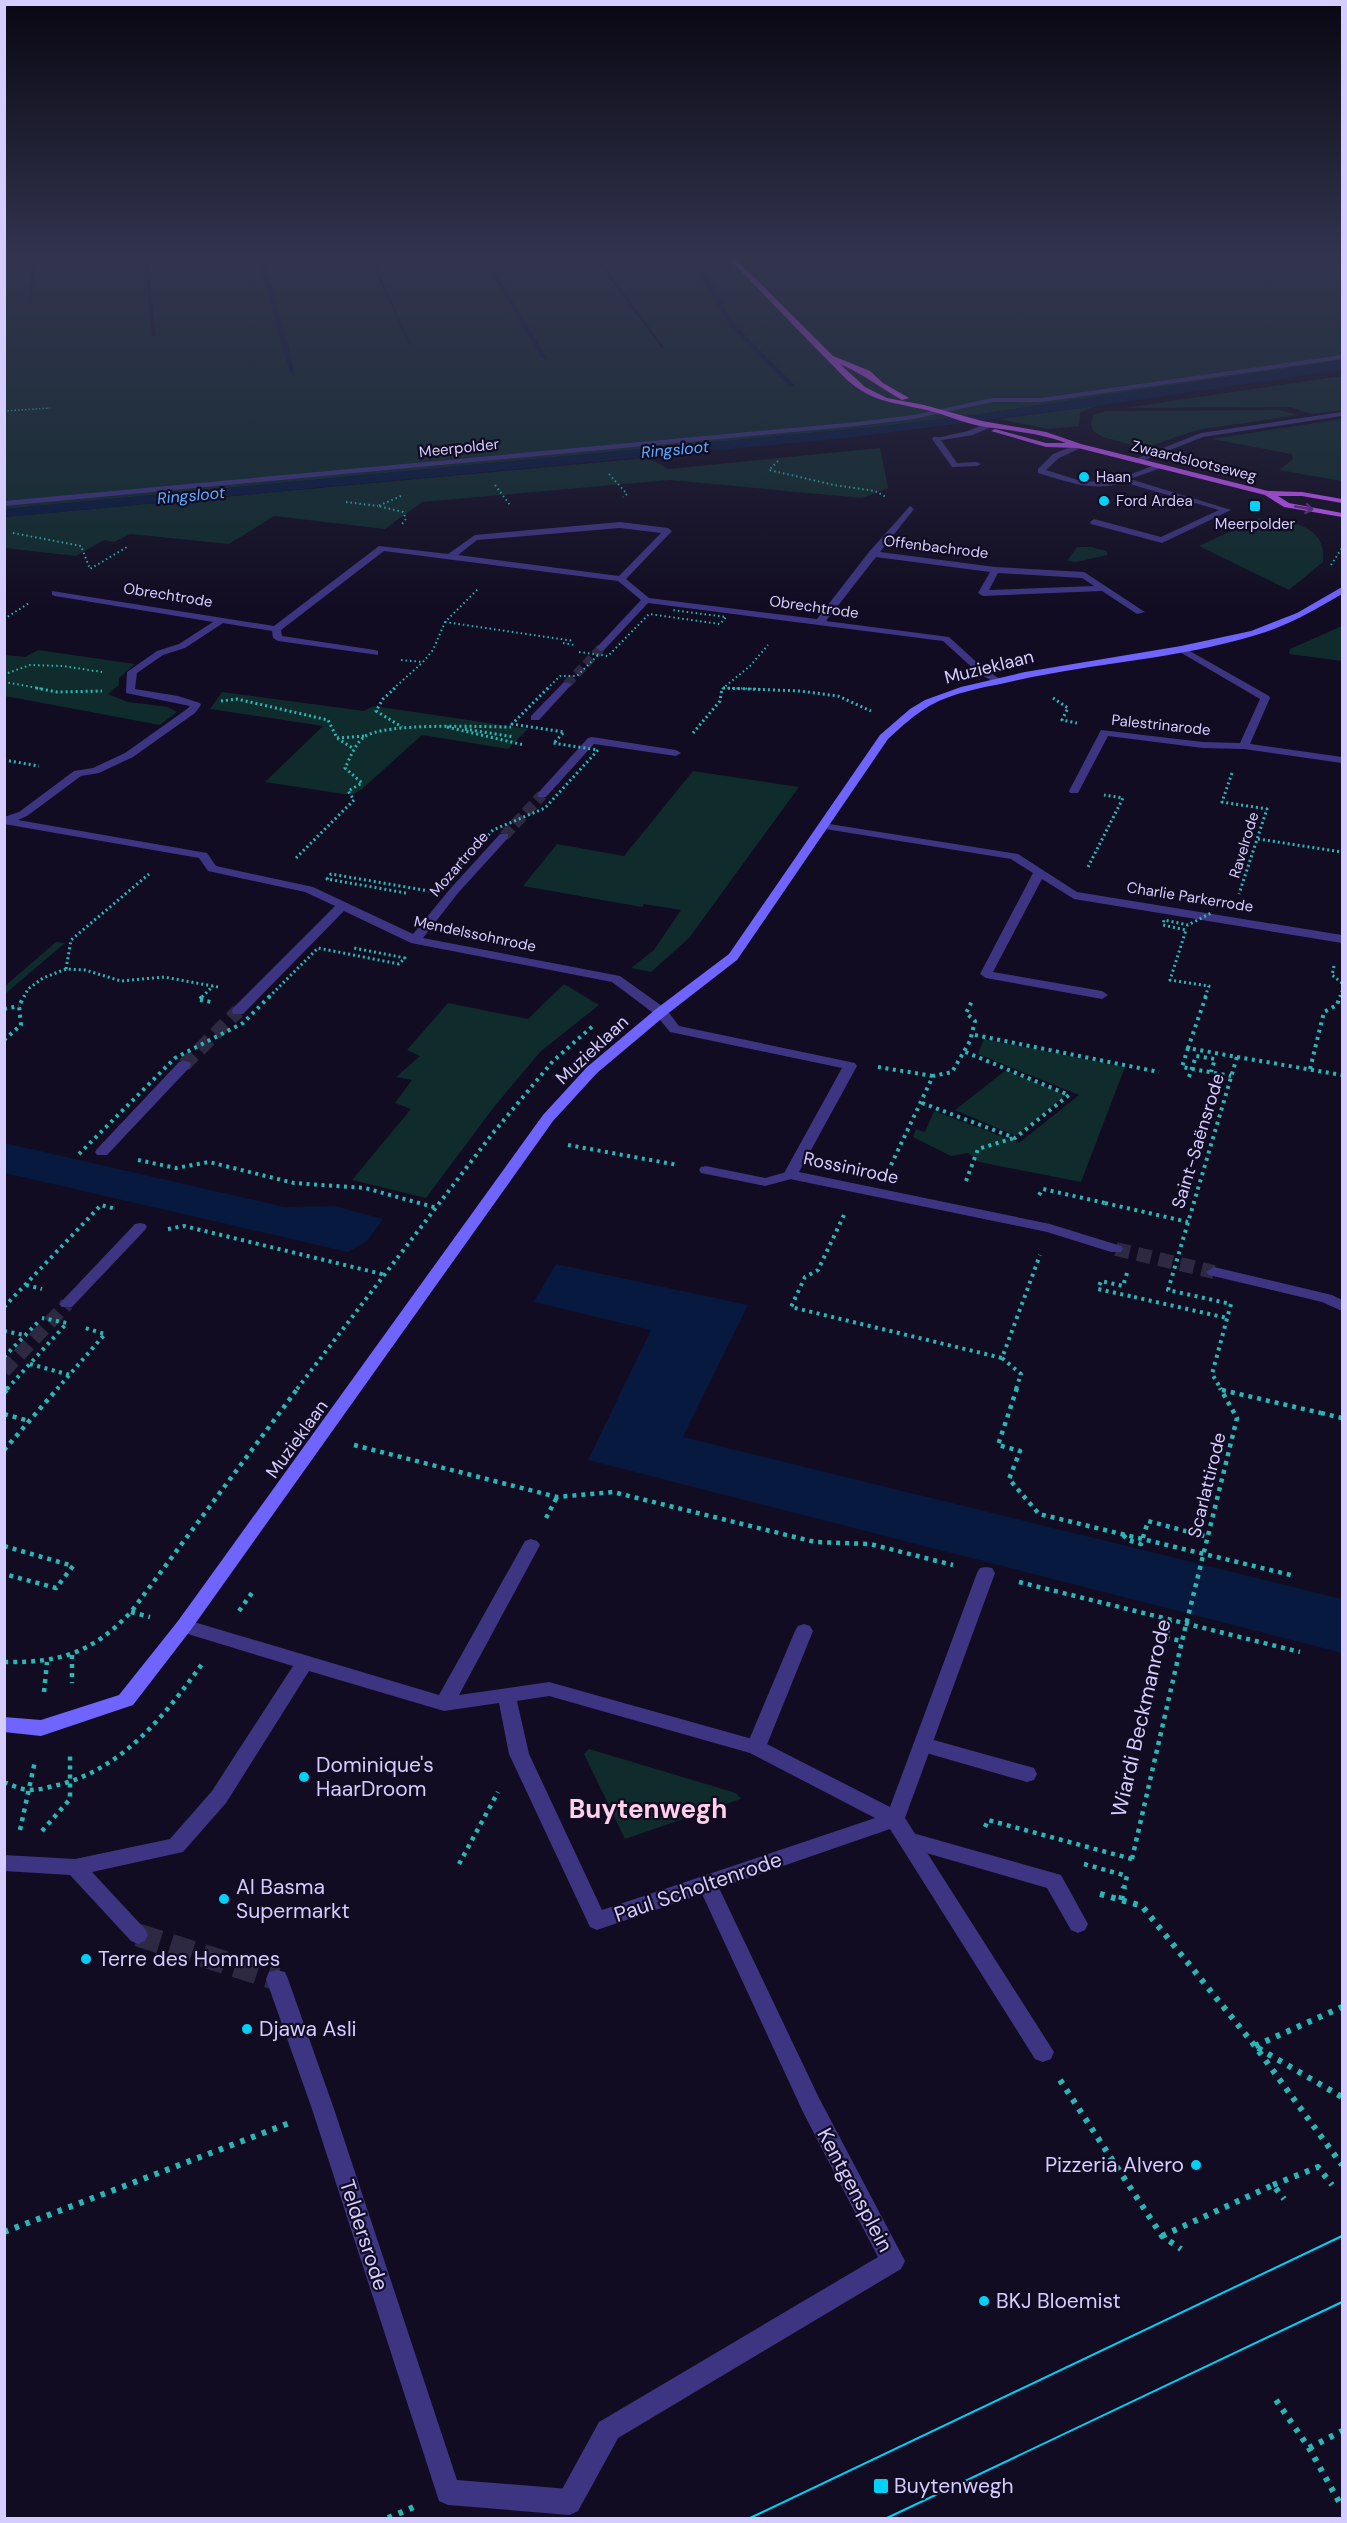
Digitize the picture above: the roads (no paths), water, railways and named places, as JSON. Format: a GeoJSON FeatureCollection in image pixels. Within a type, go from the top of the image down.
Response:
{"type":"FeatureCollection","features":[{"type":"Feature","properties":{"kind":"main road"},"geometry":{"type":"LineString","coordinates":[[845,375],[867,393],[881,399],[918,406]]}},
{"type":"Feature","properties":{"kind":"main road"},"geometry":{"type":"LineString","coordinates":[[869,375],[880,385],[918,406]]}},
{"type":"Feature","properties":{"kind":"main road","name":"Zwaardslootseweg"},"geometry":{"type":"LineString","coordinates":[[918,406],[985,424],[997,433],[1046,445],[1078,446],[1268,493],[1302,494],[1342,501]]}},
{"type":"Feature","properties":{"kind":"main road","name":"Zwaardslootseweg"},"geometry":{"type":"LineString","coordinates":[[1268,493],[1287,505],[1342,515]]}},
{"type":"Feature","properties":{"kind":"street","name":"Meerpolder"},"geometry":{"type":"LineString","coordinates":[[4,504],[856,424],[914,417],[992,400],[1042,400],[1218,375]]}},
{"type":"Feature","properties":{"kind":"street"},"geometry":{"type":"LineString","coordinates":[[1134,461],[1201,435],[1342,414]]}},
{"type":"Feature","properties":{"kind":"street"},"geometry":{"type":"LineString","coordinates":[[978,464],[955,465],[936,439],[970,433],[985,424]]}},
{"type":"Feature","properties":{"kind":"street"},"geometry":{"type":"LineString","coordinates":[[1078,446],[1056,456],[1041,471],[1080,483],[1111,484],[1158,466]]}},
{"type":"Feature","properties":{"kind":"street"},"geometry":{"type":"LineString","coordinates":[[1094,522],[1162,540],[1227,510],[1123,480]]}},
{"type":"Feature","properties":{"kind":"street","name":"Offenbachrode"},"geometry":{"type":"LineString","coordinates":[[819,623],[910,508]]}},
{"type":"Feature","properties":{"kind":"street"},"geometry":{"type":"LineString","coordinates":[[450,557],[475,538],[620,525],[668,531],[621,579]]}},
{"type":"Feature","properties":{"kind":"street"},"geometry":{"type":"LineString","coordinates":[[276,629],[382,549],[621,579],[646,600],[601,649]]}},
{"type":"Feature","properties":{"kind":"street","name":"Offenbachrode"},"geometry":{"type":"LineString","coordinates":[[872,554],[995,570],[1084,575],[1140,612]]}},
{"type":"Feature","properties":{"kind":"street","name":"Offenbachrode"},"geometry":{"type":"LineString","coordinates":[[995,570],[983,593],[1104,588]]}},
{"type":"Feature","properties":{"kind":"street","name":"Muzieklaan"},"geometry":{"type":"LineString","coordinates":[[4,1724],[41,1728],[126,1700],[184,1626],[548,1118],[592,1070],[661,1012],[733,957],[884,737],[914,711],[945,695],[997,681],[1181,649],[1254,633],[1300,615],[1342,590]]}},
{"type":"Feature","properties":{"kind":"street","name":"Obrechtrode"},"geometry":{"type":"LineString","coordinates":[[55,593],[223,619],[276,629],[278,638],[375,653]]}},
{"type":"Feature","properties":{"kind":"street","name":"Obrechtrode"},"geometry":{"type":"LineString","coordinates":[[646,600],[946,639],[980,670],[997,681]]}},
{"type":"Feature","properties":{"kind":"street"},"geometry":{"type":"LineString","coordinates":[[5,821],[23,814],[78,773],[95,771],[129,756],[196,705],[131,686],[132,672],[160,653],[182,646],[223,619]]}},
{"type":"Feature","properties":{"kind":"street"},"geometry":{"type":"LineString","coordinates":[[1181,649],[1265,698],[1244,746]]}},
{"type":"Feature","properties":{"kind":"street"},"geometry":{"type":"LineString","coordinates":[[535,718],[567,684]]}},
{"type":"Feature","properties":{"kind":"street","name":"Palestrinarode"},"geometry":{"type":"LineString","coordinates":[[1074,791],[1105,732],[1197,744],[1244,746],[1342,760]]}},
{"type":"Feature","properties":{"kind":"street"},"geometry":{"type":"LineString","coordinates":[[542,795],[592,740],[676,753]]}},
{"type":"Feature","properties":{"kind":"street","name":"Mendelssohnrode"},"geometry":{"type":"LineString","coordinates":[[5,821],[203,855],[212,869],[309,889],[415,940],[616,978],[661,1012]]}},
{"type":"Feature","properties":{"kind":"street","name":"Charlie Parkerrode"},"geometry":{"type":"LineString","coordinates":[[823,826],[1014,856],[1074,895],[1342,939]]}},
{"type":"Feature","properties":{"kind":"street","name":"Mozartrode"},"geometry":{"type":"LineString","coordinates":[[415,940],[454,891],[504,836]]}},
{"type":"Feature","properties":{"kind":"street"},"geometry":{"type":"LineString","coordinates":[[1040,871],[986,974],[1102,995]]}},
{"type":"Feature","properties":{"kind":"street"},"geometry":{"type":"LineString","coordinates":[[238,1011],[344,904]]}},
{"type":"Feature","properties":{"kind":"street","name":"Rossinirode"},"geometry":{"type":"LineString","coordinates":[[661,1012],[675,1029],[850,1066],[790,1175],[1050,1228],[1116,1249]]}},
{"type":"Feature","properties":{"kind":"street"},"geometry":{"type":"LineString","coordinates":[[102,1152],[184,1065]]}},
{"type":"Feature","properties":{"kind":"street"},"geometry":{"type":"LineString","coordinates":[[706,1170],[765,1182],[790,1175]]}},
{"type":"Feature","properties":{"kind":"street"},"geometry":{"type":"LineString","coordinates":[[67,1304],[140,1227]]}},
{"type":"Feature","properties":{"kind":"street"},"geometry":{"type":"LineString","coordinates":[[1214,1272],[1327,1298],[1342,1306]]}},
{"type":"Feature","properties":{"kind":"street"},"geometry":{"type":"LineString","coordinates":[[444,1704],[531,1545]]}},
{"type":"Feature","properties":{"kind":"street"},"geometry":{"type":"LineString","coordinates":[[895,1819],[986,1573]]}},
{"type":"Feature","properties":{"kind":"street"},"geometry":{"type":"LineString","coordinates":[[184,1626],[444,1704],[549,1689],[756,1747],[895,1819],[1043,2052]]}},
{"type":"Feature","properties":{"kind":"street"},"geometry":{"type":"LineString","coordinates":[[756,1747],[804,1631]]}},
{"type":"Feature","properties":{"kind":"street"},"geometry":{"type":"LineString","coordinates":[[4,1863],[75,1867],[176,1846],[219,1797],[305,1662]]}},
{"type":"Feature","properties":{"kind":"street","name":"Paul Scholtenrode"},"geometry":{"type":"LineString","coordinates":[[506,1694],[519,1754],[597,1921],[895,1819]]}},
{"type":"Feature","properties":{"kind":"street"},"geometry":{"type":"LineString","coordinates":[[922,1745],[1027,1774]]}},
{"type":"Feature","properties":{"kind":"street"},"geometry":{"type":"LineString","coordinates":[[909,1840],[1054,1881],[1078,1924]]}},
{"type":"Feature","properties":{"kind":"street"},"geometry":{"type":"LineString","coordinates":[[75,1867],[138,1935]]}},
{"type":"Feature","properties":{"kind":"street","name":"Kentgensplein"},"geometry":{"type":"LineString","coordinates":[[569,2502],[608,2431],[893,2261],[811,2105],[707,1883]]}},
{"type":"Feature","properties":{"kind":"street","name":"Teldersrode"},"geometry":{"type":"LineString","coordinates":[[277,1978],[323,2109],[448,2492],[569,2502]]}},
{"type":"Feature","properties":{"kind":"water"},"geometry":{"type":"Polygon","coordinates":[[[778,375],[783,375],[794,386],[788,385],[778,375]]]}},
{"type":"Feature","properties":{"kind":"water","name":"Ringsloot"},"geometry":{"type":"Polygon","coordinates":[[[1243,375],[1310,375],[1096,406],[846,438],[5,517],[5,509],[885,426],[1243,375]]]}},
{"type":"Feature","properties":{"kind":"water"},"geometry":{"type":"Polygon","coordinates":[[[5,1143],[284,1207],[335,1206],[383,1219],[367,1241],[348,1252],[5,1173],[5,1143]]]}},
{"type":"Feature","properties":{"kind":"water"},"geometry":{"type":"Polygon","coordinates":[[[556,1264],[748,1305],[683,1437],[1342,1599],[1342,1653],[588,1460],[651,1330],[534,1302],[556,1264]]]}},
{"type":"Feature","properties":{"kind":"tunnel"},"geometry":{"type":"LineString","coordinates":[[567,684],[601,648]]}},
{"type":"Feature","properties":{"kind":"tunnel"},"geometry":{"type":"LineString","coordinates":[[504,836],[542,795]]}},
{"type":"Feature","properties":{"kind":"tunnel"},"geometry":{"type":"LineString","coordinates":[[184,1065],[238,1011]]}},
{"type":"Feature","properties":{"kind":"tunnel"},"geometry":{"type":"LineString","coordinates":[[1116,1249],[1214,1272]]}},
{"type":"Feature","properties":{"kind":"tunnel"},"geometry":{"type":"LineString","coordinates":[[4,1371],[67,1304]]}},
{"type":"Feature","properties":{"kind":"tunnel"},"geometry":{"type":"LineString","coordinates":[[138,1935],[277,1979]]}},
{"type":"Feature","properties":{"kind":"tram line"},"geometry":{"type":"LineString","coordinates":[[750,2518],[1342,2236]]}},
{"type":"Feature","properties":{"kind":"tram line"},"geometry":{"type":"LineString","coordinates":[[887,2518],[1342,2302]]}},
{"type":"Feature","properties":{"kind":"place","name":"Haan"},"geometry":{"type":"Point","coordinates":[1084,477]}},
{"type":"Feature","properties":{"kind":"place","name":"Ford Ardea"},"geometry":{"type":"Point","coordinates":[1104,501]}},
{"type":"Feature","properties":{"kind":"place","name":"Meerpolder"},"geometry":{"type":"Point","coordinates":[1255,506]}},
{"type":"Feature","properties":{"kind":"place","name":"Dominique's HaarDroom"},"geometry":{"type":"Point","coordinates":[304,1777]}},
{"type":"Feature","properties":{"kind":"place","name":"Al Basma Supermarkt"},"geometry":{"type":"Point","coordinates":[224,1899]}},
{"type":"Feature","properties":{"kind":"place","name":"Terre des Hommes"},"geometry":{"type":"Point","coordinates":[86,1959]}},
{"type":"Feature","properties":{"kind":"place","name":"Djawa Asli"},"geometry":{"type":"Point","coordinates":[247,2029]}},
{"type":"Feature","properties":{"kind":"place","name":"Pizzeria Alvero"},"geometry":{"type":"Point","coordinates":[1196,2165]}},
{"type":"Feature","properties":{"kind":"place","name":"BKJ Bloemist"},"geometry":{"type":"Point","coordinates":[984,2301]}},
{"type":"Feature","properties":{"kind":"place","name":"Buytenwegh"},"geometry":{"type":"Point","coordinates":[881,2486]}},
{"type":"Feature","properties":{"kind":"district","name":"Buytenwegh"},"geometry":{"type":"Point","coordinates":[648,1809]}}]}
